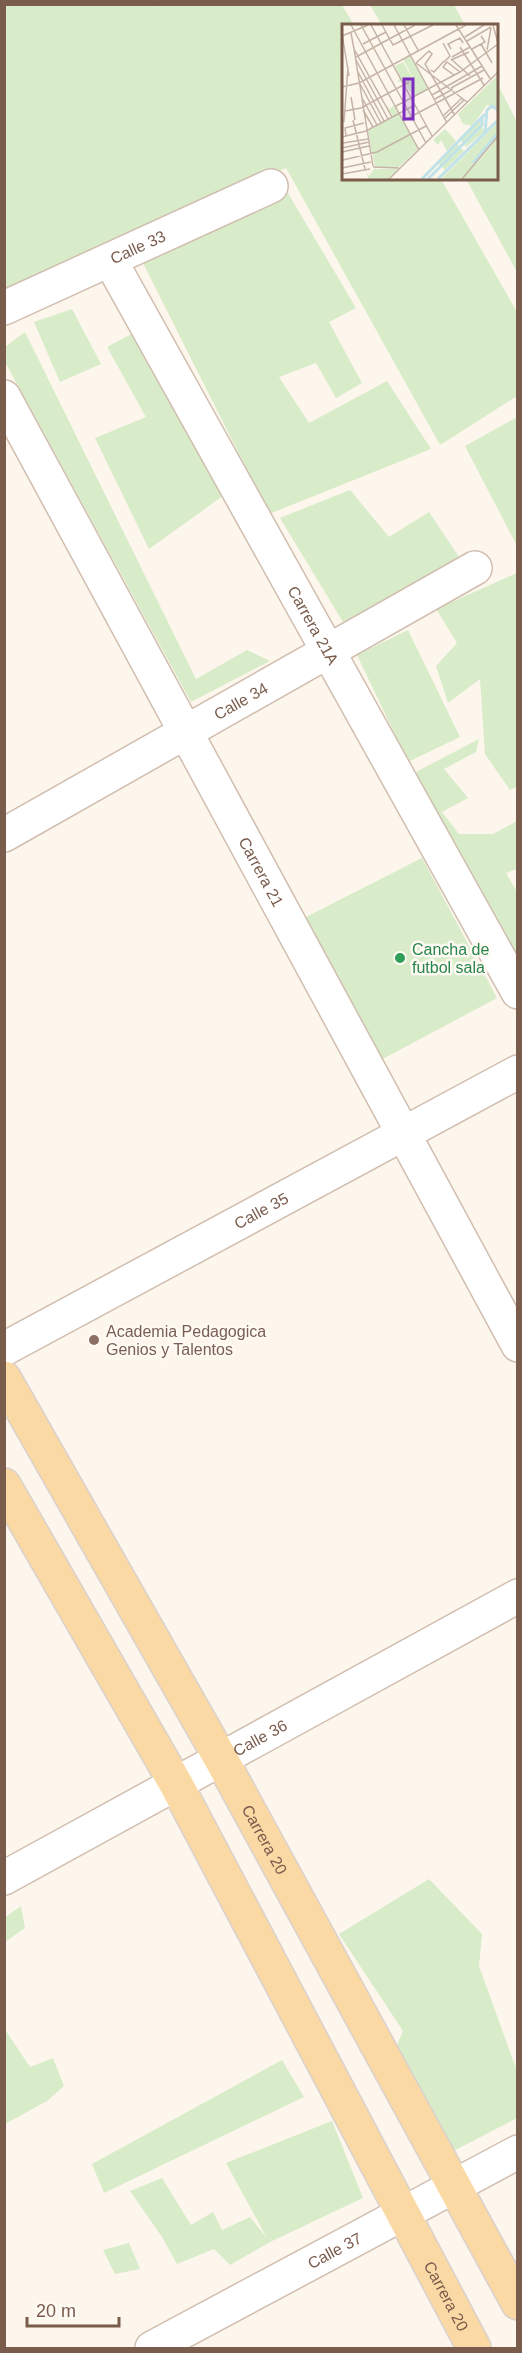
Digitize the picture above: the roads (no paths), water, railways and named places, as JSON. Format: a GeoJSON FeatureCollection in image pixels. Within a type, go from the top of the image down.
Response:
{"type":"FeatureCollection","features":[{"type":"Feature","properties":{"kind":"main road","name":"Carrera 20"},"geometry":{"type":"LineString","coordinates":[[4,1378],[220,1759],[518,2303]]}},
{"type":"Feature","properties":{"kind":"main road","name":"Carrera 20"},"geometry":{"type":"LineString","coordinates":[[4,1485],[176,1784],[474,2349]]}},
{"type":"Feature","properties":{"kind":"street","name":"Calle 33"},"geometry":{"type":"LineString","coordinates":[[4,308],[271,186]]}},
{"type":"Feature","properties":{"kind":"street","name":"Carrera 21A"},"geometry":{"type":"LineString","coordinates":[[110,260],[518,992]]}},
{"type":"Feature","properties":{"kind":"street","name":"Carrera 21"},"geometry":{"type":"LineString","coordinates":[[4,397],[518,1345]]}},
{"type":"Feature","properties":{"kind":"street","name":"Calle 34"},"geometry":{"type":"LineString","coordinates":[[4,835],[475,568]]}},
{"type":"Feature","properties":{"kind":"street","name":"Calle 35"},"geometry":{"type":"LineString","coordinates":[[4,1349],[518,1072]]}},
{"type":"Feature","properties":{"kind":"street","name":"Calle 36"},"geometry":{"type":"LineString","coordinates":[[4,1878],[518,1596]]}},
{"type":"Feature","properties":{"kind":"street","name":"Calle 37"},"geometry":{"type":"LineString","coordinates":[[152,2349],[518,2152]]}},
{"type":"Feature","properties":{"kind":"place","name":"Cancha de futbol sala"},"geometry":{"type":"Point","coordinates":[400,958]}},
{"type":"Feature","properties":{"kind":"place","name":"Academia Pedagogica Genios y Talentos"},"geometry":{"type":"Point","coordinates":[94,1340]}}]}
